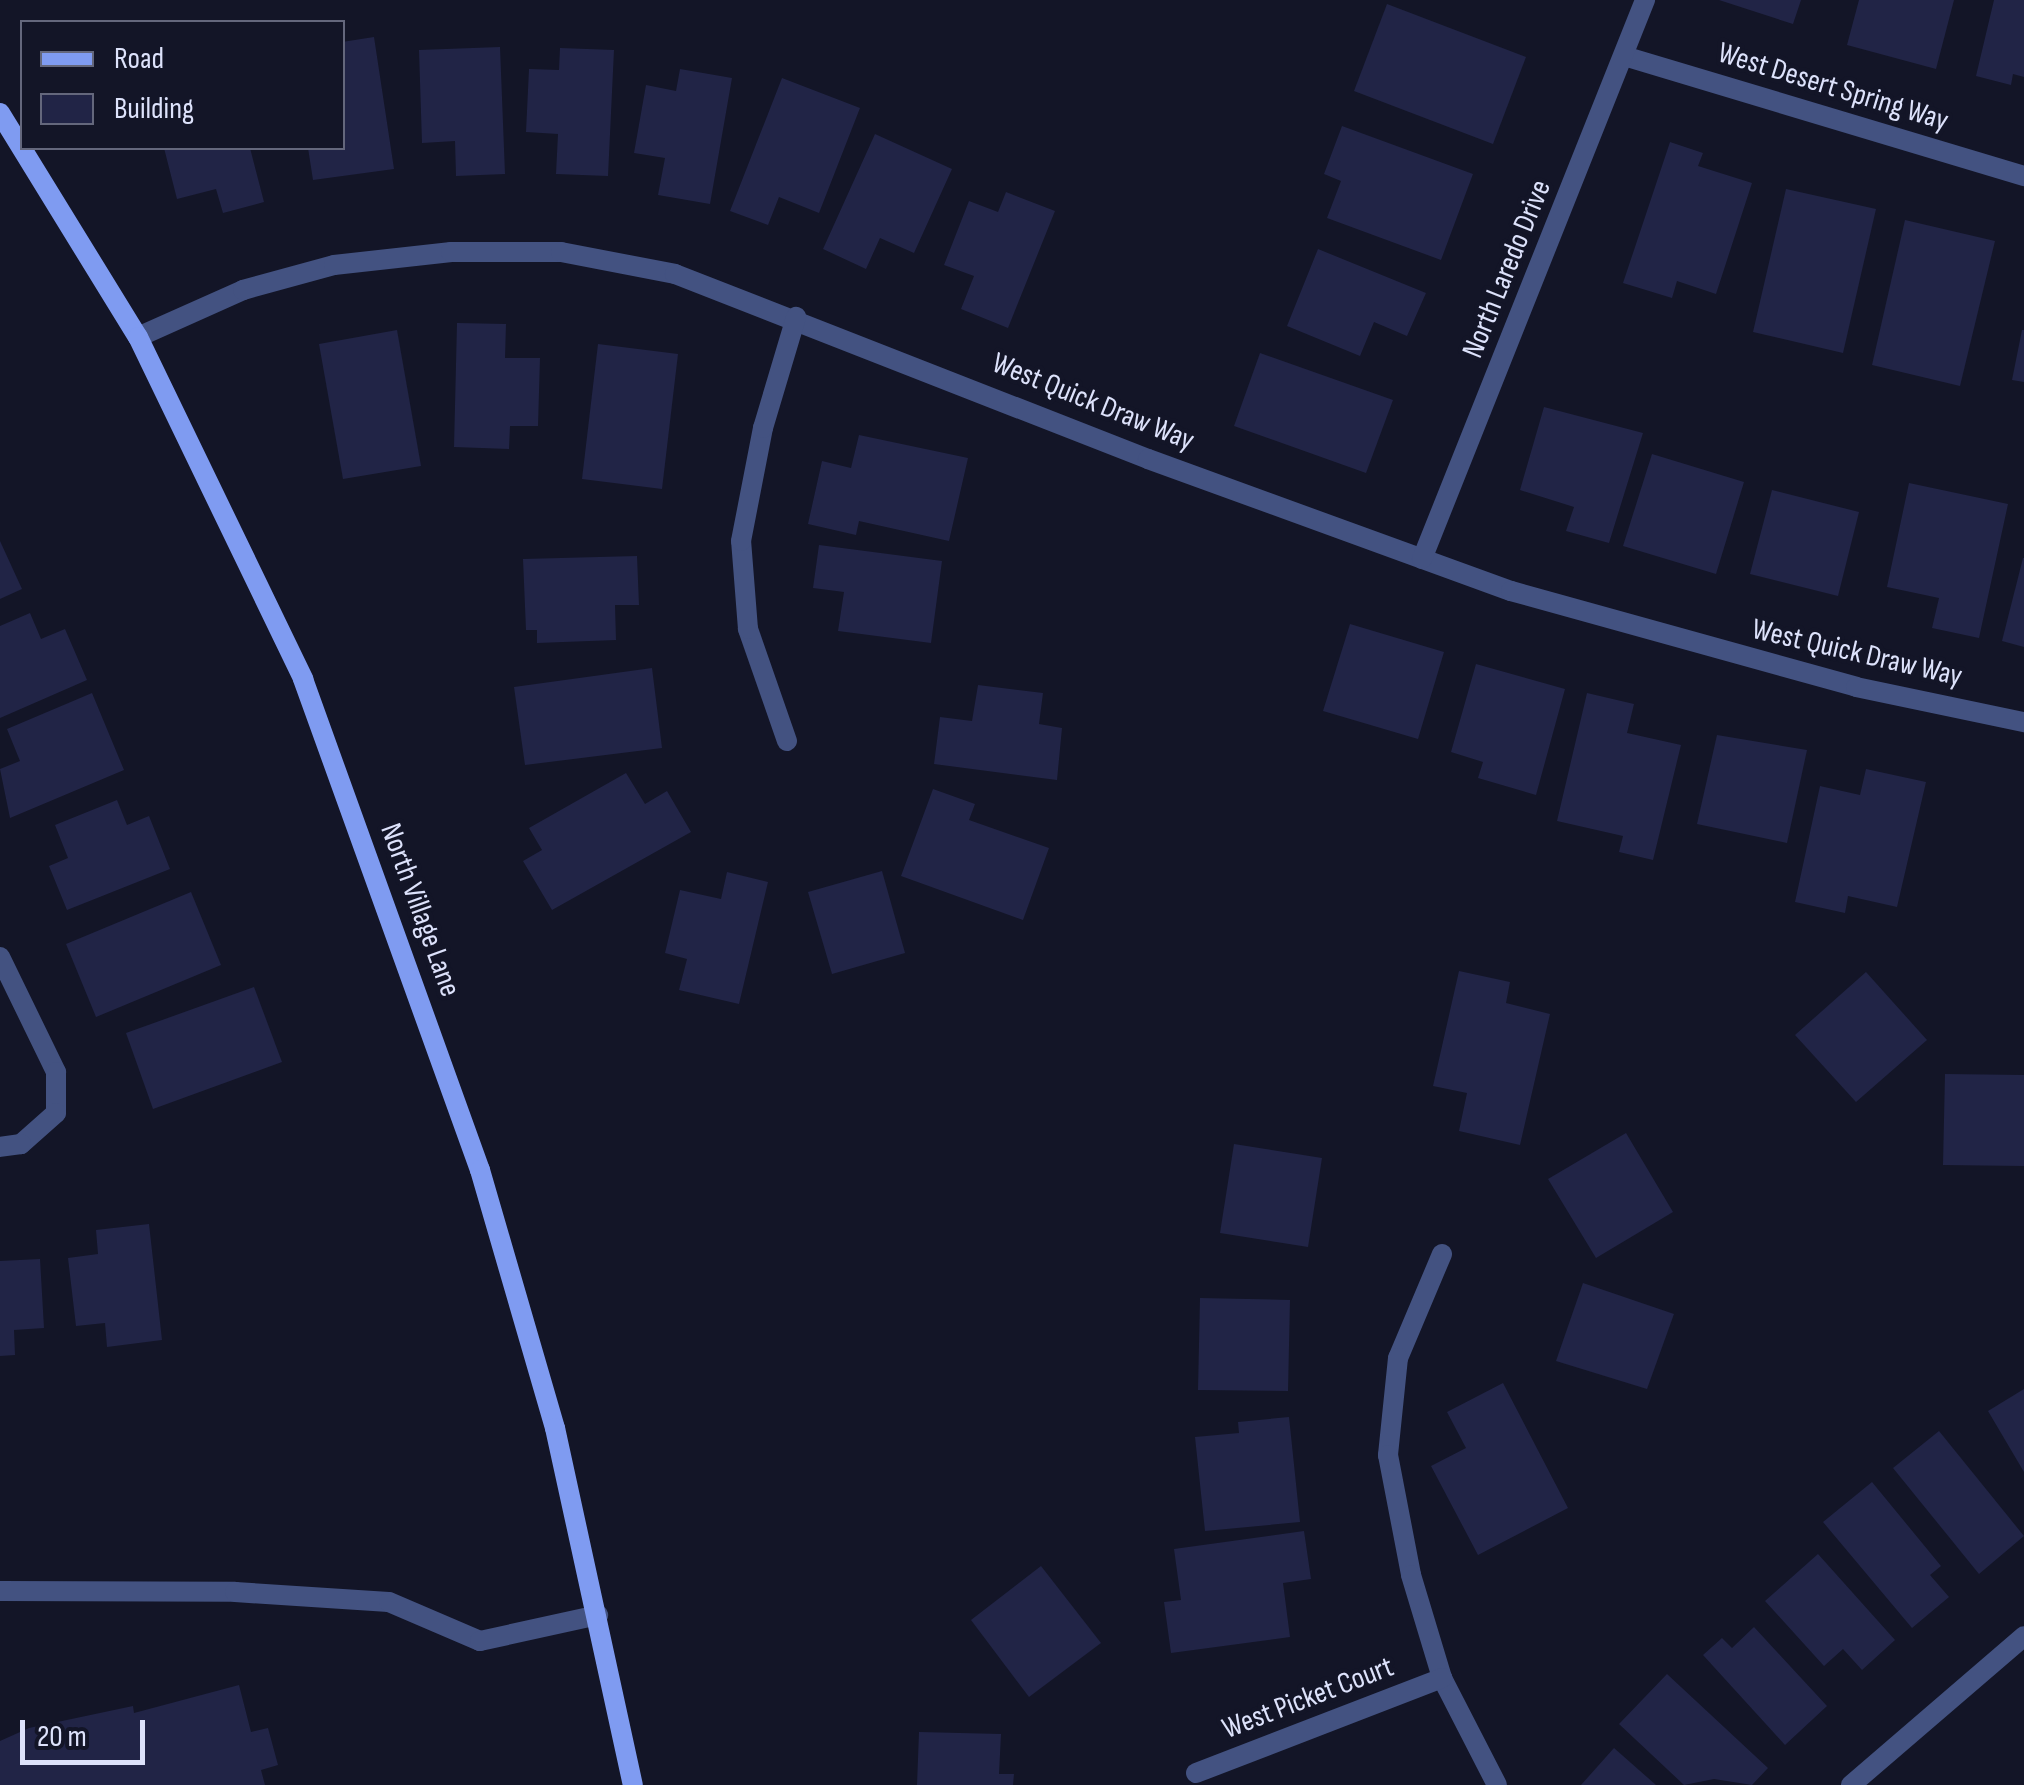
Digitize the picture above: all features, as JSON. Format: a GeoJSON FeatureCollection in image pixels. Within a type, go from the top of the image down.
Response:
{"type":"FeatureCollection","features":[{"type":"Feature","properties":{"kind":"street","name":"North Laredo Drive"},"geometry":{"type":"LineString","coordinates":[[1422,559],[1645,0]]}},
{"type":"Feature","properties":{"kind":"street","name":"West Desert Spring Way"},"geometry":{"type":"LineString","coordinates":[[1624,56],[2024,176]]}},
{"type":"Feature","properties":{"kind":"street","name":"North Village Lane"},"geometry":{"type":"LineString","coordinates":[[0,114],[20,146]]}},
{"type":"Feature","properties":{"kind":"street","name":"North Village Lane"},"geometry":{"type":"LineString","coordinates":[[22,150],[138,337],[303,679],[390,912],[485,1188],[554,1428],[633,1785]]}},
{"type":"Feature","properties":{"kind":"street","name":"West Quick Draw Way"},"geometry":{"type":"LineString","coordinates":[[138,337],[243,290],[334,264],[451,252],[580,256],[675,274],[796,317],[1148,459],[1422,559],[1667,637],[2024,722]]}},
{"type":"Feature","properties":{"kind":"street"},"geometry":{"type":"LineString","coordinates":[[787,741],[748,629],[741,541],[764,428],[796,317]]}},
{"type":"Feature","properties":{"kind":"street"},"geometry":{"type":"LineString","coordinates":[[0,957],[56,1072],[56,1113],[22,1144],[0,1148]]}},
{"type":"Feature","properties":{"kind":"street"},"geometry":{"type":"LineString","coordinates":[[1442,1254],[1398,1358],[1388,1455],[1411,1575],[1442,1678],[1497,1785]]}},
{"type":"Feature","properties":{"kind":"street"},"geometry":{"type":"LineString","coordinates":[[0,1591],[235,1592],[388,1602],[480,1641],[598,1615]]}},
{"type":"Feature","properties":{"kind":"street"},"geometry":{"type":"LineString","coordinates":[[1856,1783],[2024,1636]]}},
{"type":"Feature","properties":{"kind":"street","name":"West Picket Court"},"geometry":{"type":"LineString","coordinates":[[1196,1773],[1442,1678]]}},
{"type":"Feature","properties":{"kind":"building"},"geometry":{"type":"Polygon","coordinates":[[[1719,0],[1801,0],[1793,24],[1719,0]]]}},
{"type":"Feature","properties":{"kind":"building"},"geometry":{"type":"Polygon","coordinates":[[[1859,0],[1954,0],[1936,69],[1847,45],[1859,0]]]}},
{"type":"Feature","properties":{"kind":"building"},"geometry":{"type":"Polygon","coordinates":[[[1994,0],[2024,0],[2024,77],[2013,74],[2011,85],[1976,76],[1994,0]]]}},
{"type":"Feature","properties":{"kind":"building"},"geometry":{"type":"Polygon","coordinates":[[[1387,4],[1526,57],[1493,144],[1354,91],[1387,4]]]}},
{"type":"Feature","properties":{"kind":"building"},"geometry":{"type":"Polygon","coordinates":[[[374,37],[394,169],[313,180],[308,150],[345,150],[345,42],[374,37]]]}},
{"type":"Feature","properties":{"kind":"building"},"geometry":{"type":"Polygon","coordinates":[[[500,47],[505,174],[456,176],[455,141],[422,143],[419,50],[500,47]]]}},
{"type":"Feature","properties":{"kind":"building"},"geometry":{"type":"Polygon","coordinates":[[[560,48],[614,50],[608,176],[556,174],[558,134],[526,132],[529,69],[559,70],[560,48]]]}},
{"type":"Feature","properties":{"kind":"building"},"geometry":{"type":"Polygon","coordinates":[[[680,69],[732,78],[710,204],[658,195],[665,158],[634,153],[646,85],[676,91],[680,69]]]}},
{"type":"Feature","properties":{"kind":"building"},"geometry":{"type":"Polygon","coordinates":[[[782,78],[860,108],[819,213],[779,197],[768,225],[730,211],[782,78]]]}},
{"type":"Feature","properties":{"kind":"building"},"geometry":{"type":"Polygon","coordinates":[[[1342,126],[1473,174],[1441,260],[1327,218],[1341,181],[1324,174],[1342,126]]]}},
{"type":"Feature","properties":{"kind":"building"},"geometry":{"type":"Polygon","coordinates":[[[875,134],[952,169],[914,253],[880,238],[866,269],[823,249],[875,134]]]}},
{"type":"Feature","properties":{"kind":"building"},"geometry":{"type":"Polygon","coordinates":[[[1670,142],[1703,153],[1698,166],[1752,183],[1716,294],[1677,281],[1672,298],[1623,283],[1670,142]]]}},
{"type":"Feature","properties":{"kind":"building"},"geometry":{"type":"Polygon","coordinates":[[[165,150],[251,150],[264,202],[223,213],[216,189],[177,199],[165,150]]]}},
{"type":"Feature","properties":{"kind":"building"},"geometry":{"type":"Polygon","coordinates":[[[1786,189],[1876,209],[1843,353],[1753,332],[1786,189]]]}},
{"type":"Feature","properties":{"kind":"building"},"geometry":{"type":"Polygon","coordinates":[[[1006,192],[1055,211],[1008,328],[961,309],[974,276],[944,265],[969,201],[998,212],[1006,192]]]}},
{"type":"Feature","properties":{"kind":"building"},"geometry":{"type":"Polygon","coordinates":[[[1905,220],[1995,241],[1960,386],[1872,365],[1905,220]]]}},
{"type":"Feature","properties":{"kind":"building"},"geometry":{"type":"Polygon","coordinates":[[[1318,249],[1426,293],[1407,336],[1374,322],[1360,356],[1287,326],[1318,249]]]}},
{"type":"Feature","properties":{"kind":"building"},"geometry":{"type":"Polygon","coordinates":[[[457,323],[506,324],[505,358],[540,358],[538,426],[510,426],[509,449],[454,447],[457,323]]]}},
{"type":"Feature","properties":{"kind":"building"},"geometry":{"type":"Polygon","coordinates":[[[397,330],[421,466],[343,479],[319,344],[397,330]]]}},
{"type":"Feature","properties":{"kind":"building"},"geometry":{"type":"Polygon","coordinates":[[[2024,330],[2024,382],[2012,380],[2024,330]]]}},
{"type":"Feature","properties":{"kind":"building"},"geometry":{"type":"Polygon","coordinates":[[[598,344],[678,354],[662,489],[582,479],[598,344]]]}},
{"type":"Feature","properties":{"kind":"building"},"geometry":{"type":"Polygon","coordinates":[[[1260,353],[1393,400],[1366,473],[1234,426],[1260,353]]]}},
{"type":"Feature","properties":{"kind":"building"},"geometry":{"type":"Polygon","coordinates":[[[1544,407],[1643,433],[1609,543],[1566,531],[1574,507],[1520,490],[1544,407]]]}},
{"type":"Feature","properties":{"kind":"building"},"geometry":{"type":"Polygon","coordinates":[[[859,435],[968,458],[949,541],[859,521],[856,535],[808,524],[822,461],[851,468],[859,435]]]}},
{"type":"Feature","properties":{"kind":"building"},"geometry":{"type":"Polygon","coordinates":[[[1652,454],[1744,482],[1716,574],[1623,546],[1652,454]]]}},
{"type":"Feature","properties":{"kind":"building"},"geometry":{"type":"Polygon","coordinates":[[[1909,483],[2008,504],[1979,638],[1932,628],[1939,598],[1887,587],[1909,483]]]}},
{"type":"Feature","properties":{"kind":"building"},"geometry":{"type":"Polygon","coordinates":[[[1772,490],[1859,512],[1838,596],[1750,574],[1772,490]]]}},
{"type":"Feature","properties":{"kind":"building"},"geometry":{"type":"Polygon","coordinates":[[[0,541],[22,589],[0,599],[0,541]]]}},
{"type":"Feature","properties":{"kind":"building"},"geometry":{"type":"Polygon","coordinates":[[[819,545],[942,561],[931,643],[838,631],[844,592],[813,588],[819,545]]]}},
{"type":"Feature","properties":{"kind":"building"},"geometry":{"type":"Polygon","coordinates":[[[637,556],[639,605],[615,605],[616,640],[537,643],[537,630],[526,630],[523,559],[637,556]]]}},
{"type":"Feature","properties":{"kind":"building"},"geometry":{"type":"Polygon","coordinates":[[[2024,558],[2024,647],[2002,641],[2024,558]]]}},
{"type":"Feature","properties":{"kind":"building"},"geometry":{"type":"Polygon","coordinates":[[[30,613],[41,639],[65,629],[87,680],[0,718],[0,626],[30,613]]]}},
{"type":"Feature","properties":{"kind":"building"},"geometry":{"type":"Polygon","coordinates":[[[1350,624],[1444,652],[1418,739],[1323,711],[1350,624]]]}},
{"type":"Feature","properties":{"kind":"building"},"geometry":{"type":"Polygon","coordinates":[[[1476,664],[1565,689],[1536,795],[1478,778],[1483,762],[1451,752],[1476,664]]]}},
{"type":"Feature","properties":{"kind":"building"},"geometry":{"type":"Polygon","coordinates":[[[652,668],[662,748],[525,765],[514,687],[652,668]]]}},
{"type":"Feature","properties":{"kind":"building"},"geometry":{"type":"Polygon","coordinates":[[[978,685],[1043,693],[1039,724],[1062,728],[1057,780],[934,764],[940,717],[972,721],[978,685]]]}},
{"type":"Feature","properties":{"kind":"building"},"geometry":{"type":"Polygon","coordinates":[[[92,693],[124,770],[10,818],[0,769],[20,761],[7,729],[92,693]]]}},
{"type":"Feature","properties":{"kind":"building"},"geometry":{"type":"Polygon","coordinates":[[[1587,693],[1634,704],[1627,733],[1681,745],[1653,860],[1619,852],[1623,836],[1557,821],[1587,693]]]}},
{"type":"Feature","properties":{"kind":"building"},"geometry":{"type":"Polygon","coordinates":[[[1717,735],[1807,750],[1787,843],[1697,824],[1717,735]]]}},
{"type":"Feature","properties":{"kind":"building"},"geometry":{"type":"Polygon","coordinates":[[[1866,769],[1926,782],[1897,907],[1848,896],[1845,913],[1795,902],[1820,786],[1860,795],[1866,769]]]}},
{"type":"Feature","properties":{"kind":"building"},"geometry":{"type":"Polygon","coordinates":[[[626,773],[645,804],[667,791],[691,832],[552,910],[523,861],[542,850],[529,828],[626,773]]]}},
{"type":"Feature","properties":{"kind":"building"},"geometry":{"type":"Polygon","coordinates":[[[933,789],[975,804],[969,820],[1049,848],[1023,920],[901,876],[933,789]]]}},
{"type":"Feature","properties":{"kind":"building"},"geometry":{"type":"Polygon","coordinates":[[[117,800],[127,825],[149,816],[170,869],[67,910],[49,866],[68,858],[55,825],[117,800]]]}},
{"type":"Feature","properties":{"kind":"building"},"geometry":{"type":"Polygon","coordinates":[[[882,871],[905,953],[832,974],[808,892],[882,871]]]}},
{"type":"Feature","properties":{"kind":"building"},"geometry":{"type":"Polygon","coordinates":[[[727,872],[768,882],[739,1004],[679,990],[687,959],[665,953],[680,890],[721,899],[727,872]]]}},
{"type":"Feature","properties":{"kind":"building"},"geometry":{"type":"Polygon","coordinates":[[[191,892],[221,965],[96,1017],[66,944],[191,892]]]}},
{"type":"Feature","properties":{"kind":"building"},"geometry":{"type":"Polygon","coordinates":[[[1459,971],[1510,982],[1506,1003],[1550,1014],[1520,1145],[1459,1131],[1467,1093],[1433,1086],[1459,971]]]}},
{"type":"Feature","properties":{"kind":"building"},"geometry":{"type":"Polygon","coordinates":[[[1866,972],[1927,1040],[1856,1102],[1795,1035],[1866,972]]]}},
{"type":"Feature","properties":{"kind":"building"},"geometry":{"type":"Polygon","coordinates":[[[254,987],[282,1062],[153,1109],[126,1033],[254,987]]]}},
{"type":"Feature","properties":{"kind":"building"},"geometry":{"type":"Polygon","coordinates":[[[1945,1074],[2024,1075],[2024,1166],[1943,1165],[1945,1074]]]}},
{"type":"Feature","properties":{"kind":"building"},"geometry":{"type":"Polygon","coordinates":[[[1626,1133],[1673,1212],[1596,1258],[1548,1179],[1626,1133]]]}},
{"type":"Feature","properties":{"kind":"building"},"geometry":{"type":"Polygon","coordinates":[[[1234,1144],[1322,1158],[1308,1247],[1220,1233],[1234,1144]]]}},
{"type":"Feature","properties":{"kind":"building"},"geometry":{"type":"Polygon","coordinates":[[[149,1224],[162,1340],[107,1347],[105,1323],[76,1326],[68,1258],[98,1254],[96,1230],[149,1224]]]}},
{"type":"Feature","properties":{"kind":"building"},"geometry":{"type":"Polygon","coordinates":[[[40,1259],[44,1328],[14,1330],[15,1355],[0,1356],[0,1261],[40,1259]]]}},
{"type":"Feature","properties":{"kind":"building"},"geometry":{"type":"Polygon","coordinates":[[[1583,1283],[1674,1314],[1647,1389],[1556,1361],[1583,1283]]]}},
{"type":"Feature","properties":{"kind":"building"},"geometry":{"type":"Polygon","coordinates":[[[1200,1298],[1290,1300],[1288,1391],[1198,1390],[1200,1298]]]}},
{"type":"Feature","properties":{"kind":"building"},"geometry":{"type":"Polygon","coordinates":[[[1503,1383],[1568,1508],[1478,1555],[1431,1466],[1466,1448],[1447,1412],[1503,1383]]]}},
{"type":"Feature","properties":{"kind":"building"},"geometry":{"type":"Polygon","coordinates":[[[2024,1389],[2024,1472],[1988,1411],[2024,1389]]]}},
{"type":"Feature","properties":{"kind":"building"},"geometry":{"type":"Polygon","coordinates":[[[1289,1417],[1300,1522],[1205,1531],[1195,1437],[1239,1433],[1238,1422],[1289,1417]]]}},
{"type":"Feature","properties":{"kind":"building"},"geometry":{"type":"Polygon","coordinates":[[[1939,1431],[2024,1536],[1979,1574],[1893,1468],[1939,1431]]]}},
{"type":"Feature","properties":{"kind":"building"},"geometry":{"type":"Polygon","coordinates":[[[1872,1482],[1941,1566],[1930,1575],[1949,1597],[1912,1628],[1823,1522],[1872,1482]]]}},
{"type":"Feature","properties":{"kind":"building"},"geometry":{"type":"Polygon","coordinates":[[[1304,1531],[1311,1579],[1283,1583],[1290,1637],[1171,1653],[1164,1602],[1181,1600],[1174,1549],[1304,1531]]]}},
{"type":"Feature","properties":{"kind":"building"},"geometry":{"type":"Polygon","coordinates":[[[1818,1554],[1895,1640],[1862,1670],[1843,1649],[1824,1666],[1765,1601],[1818,1554]]]}},
{"type":"Feature","properties":{"kind":"building"},"geometry":{"type":"Polygon","coordinates":[[[1041,1566],[1101,1643],[1029,1697],[971,1620],[1041,1566]]]}},
{"type":"Feature","properties":{"kind":"building"},"geometry":{"type":"Polygon","coordinates":[[[1754,1627],[1827,1706],[1785,1745],[1703,1655],[1722,1638],[1732,1648],[1754,1627]]]}},
{"type":"Feature","properties":{"kind":"building"},"geometry":{"type":"Polygon","coordinates":[[[1667,1674],[1768,1768],[1752,1785],[1714,1779],[1684,1785],[1619,1724],[1667,1674]]]}},
{"type":"Feature","properties":{"kind":"building"},"geometry":{"type":"Polygon","coordinates":[[[239,1685],[251,1732],[268,1728],[278,1765],[261,1770],[265,1785],[0,1785],[0,1741],[29,1728],[133,1706],[134,1713],[239,1685]]]}},
{"type":"Feature","properties":{"kind":"building"},"geometry":{"type":"Polygon","coordinates":[[[919,1732],[1001,1734],[999,1774],[1014,1774],[1013,1785],[917,1785],[919,1732]]]}},
{"type":"Feature","properties":{"kind":"building"},"geometry":{"type":"Polygon","coordinates":[[[1614,1748],[1656,1785],[1581,1785],[1614,1748]]]}}]}
